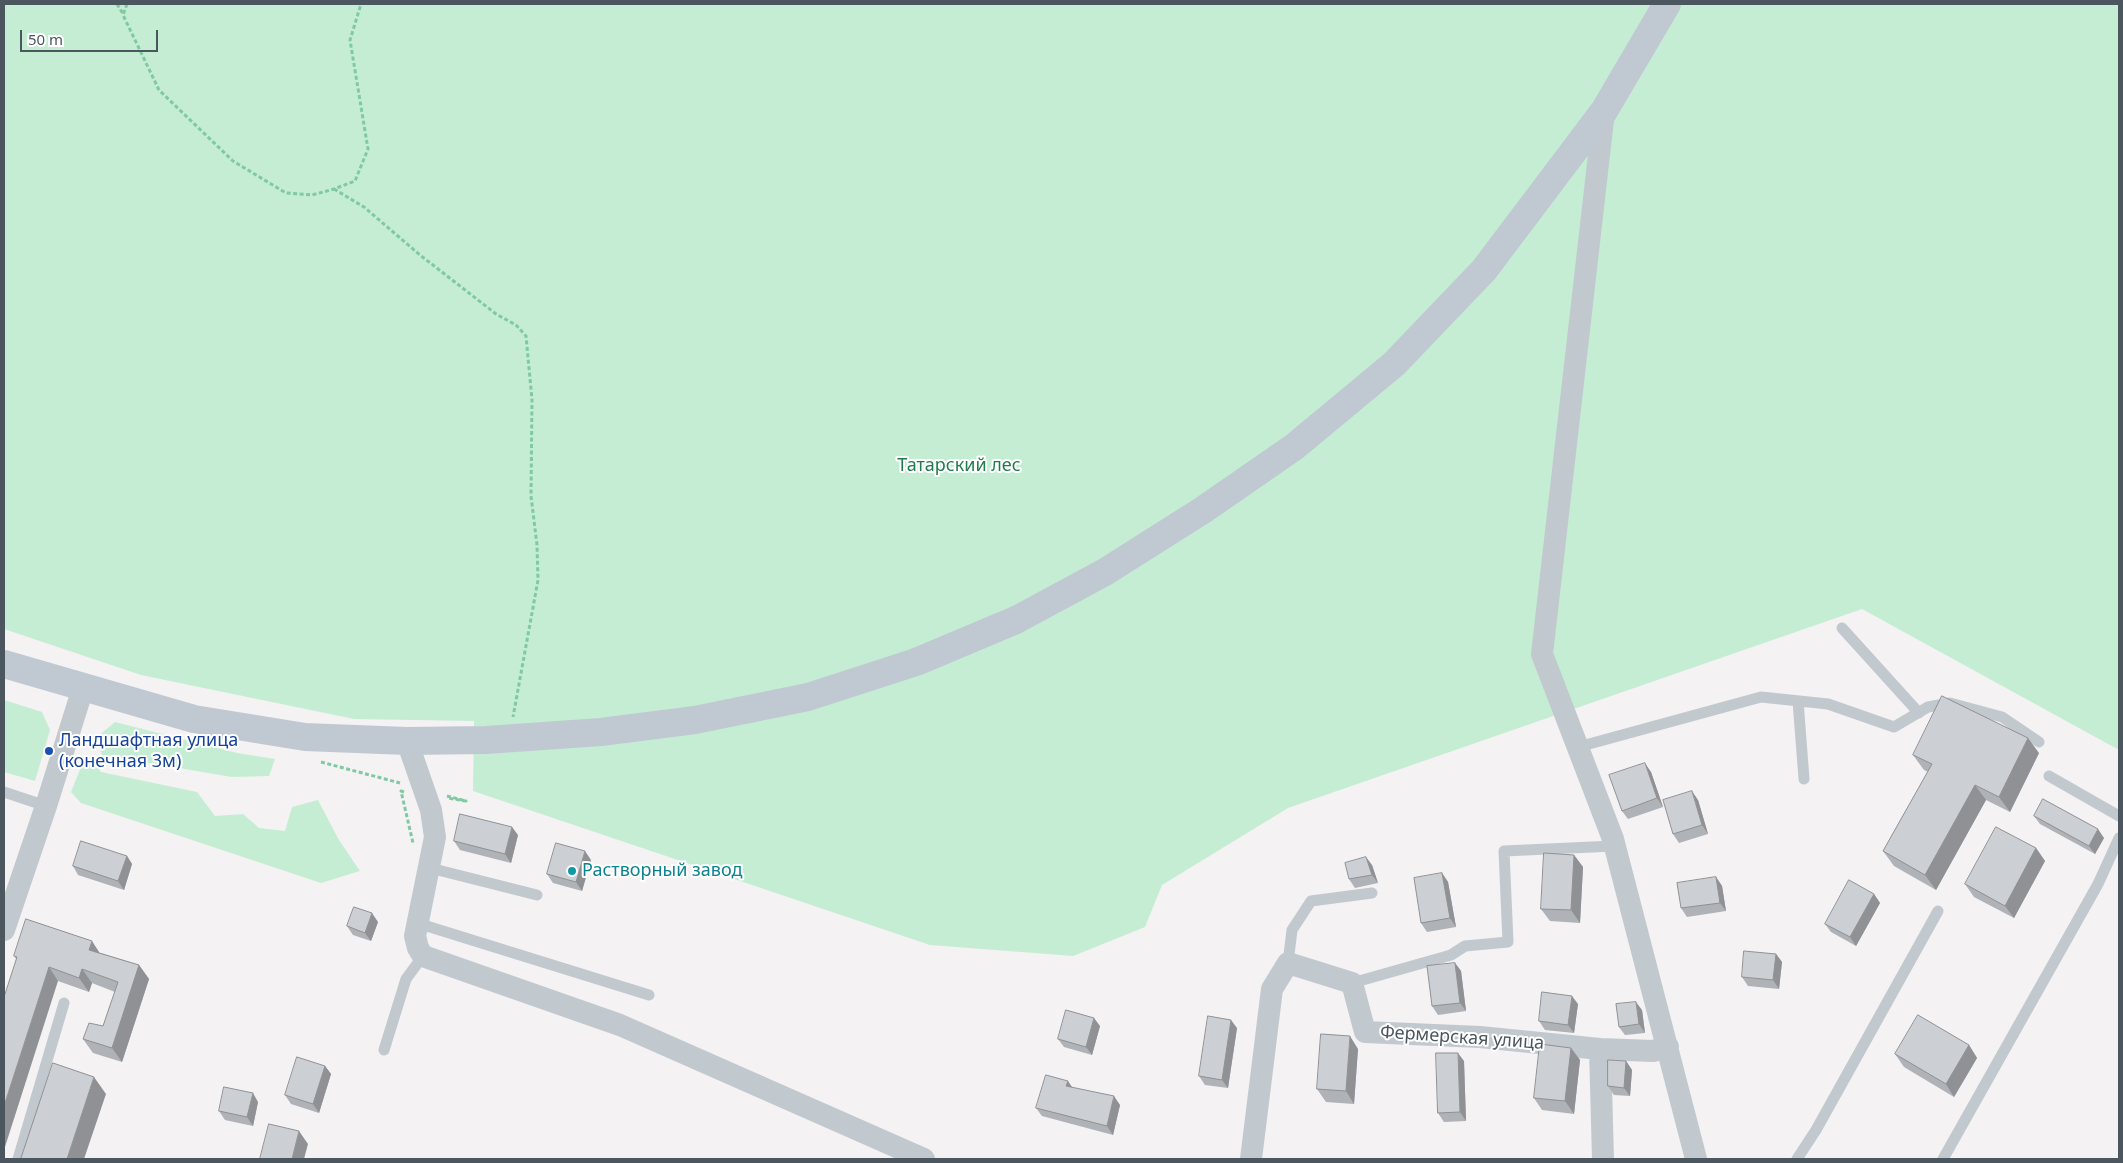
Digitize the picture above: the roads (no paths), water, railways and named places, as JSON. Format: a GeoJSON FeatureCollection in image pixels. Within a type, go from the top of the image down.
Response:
{"type":"FeatureCollection","features":[{"type":"Feature","properties":{"kind":"main road"},"geometry":{"type":"LineString","coordinates":[[4,664],[194,719],[306,737],[408,741],[509,738],[601,732],[695,720],[808,697],[916,662],[1016,620],[1105,572],[1203,510],[1294,447],[1394,364],[1484,270],[1604,111],[1667,4]]}},
{"type":"Feature","properties":{"kind":"street"},"geometry":{"type":"LineString","coordinates":[[1604,111],[1542,654],[1614,846],[1696,1159]]}},
{"type":"Feature","properties":{"kind":"street"},"geometry":{"type":"LineString","coordinates":[[6,917],[46,806],[83,688]]}},
{"type":"Feature","properties":{"kind":"street"},"geometry":{"type":"LineString","coordinates":[[408,741],[431,810],[435,837],[415,936],[418,948],[423,956],[620,1025],[924,1159]]}},
{"type":"Feature","properties":{"kind":"street"},"geometry":{"type":"LineString","coordinates":[[1251,1159],[1272,989],[1288,964],[1352,983]]}},
{"type":"Feature","properties":{"kind":"street","name":"Фермерская улица"},"geometry":{"type":"LineString","coordinates":[[1352,983],[1365,1032],[1480,1037],[1600,1049],[1653,1051],[1668,1047]]}},
{"type":"Feature","properties":{"kind":"street"},"geometry":{"type":"LineString","coordinates":[[1600,1049],[1603,1159]]}},
{"type":"Feature","properties":{"kind":"lane"},"geometry":{"type":"LineString","coordinates":[[1842,628],[1919,713]]}},
{"type":"Feature","properties":{"kind":"lane"},"geometry":{"type":"LineString","coordinates":[[1578,747],[1761,697],[1828,704],[1894,727],[1928,707],[1950,703],[2002,717],[2039,742]]}},
{"type":"Feature","properties":{"kind":"lane"},"geometry":{"type":"LineString","coordinates":[[1798,701],[1804,779]]}},
{"type":"Feature","properties":{"kind":"lane"},"geometry":{"type":"LineString","coordinates":[[2049,776],[2119,816]]}},
{"type":"Feature","properties":{"kind":"lane"},"geometry":{"type":"LineString","coordinates":[[4,792],[46,806]]}},
{"type":"Feature","properties":{"kind":"lane"},"geometry":{"type":"LineString","coordinates":[[1943,1159],[2098,884],[2119,838]]}},
{"type":"Feature","properties":{"kind":"lane"},"geometry":{"type":"LineString","coordinates":[[1352,983],[1451,955],[1465,946],[1508,942],[1504,850],[1614,846]]}},
{"type":"Feature","properties":{"kind":"lane"},"geometry":{"type":"LineString","coordinates":[[430,868],[537,895]]}},
{"type":"Feature","properties":{"kind":"lane"},"geometry":{"type":"LineString","coordinates":[[1288,964],[1292,930],[1311,901],[1372,894]]}},
{"type":"Feature","properties":{"kind":"lane"},"geometry":{"type":"LineString","coordinates":[[1797,1159],[1816,1130],[1938,911]]}},
{"type":"Feature","properties":{"kind":"lane"},"geometry":{"type":"LineString","coordinates":[[417,923],[649,994]]}},
{"type":"Feature","properties":{"kind":"lane"},"geometry":{"type":"LineString","coordinates":[[384,1050],[406,979],[423,956]]}},
{"type":"Feature","properties":{"kind":"lane"},"geometry":{"type":"LineString","coordinates":[[18,1159],[64,1003]]}},
{"type":"Feature","properties":{"kind":"place","name":"Ландшафтная улица (конечная 3м)"},"geometry":{"type":"Point","coordinates":[49,751]}},
{"type":"Feature","properties":{"kind":"place","name":"Растворный завод"},"geometry":{"type":"Point","coordinates":[572,871]}},
{"type":"Feature","properties":{"kind":"park label","name":"Татарский лес"},"geometry":{"type":"Point","coordinates":[959,466]}}]}
